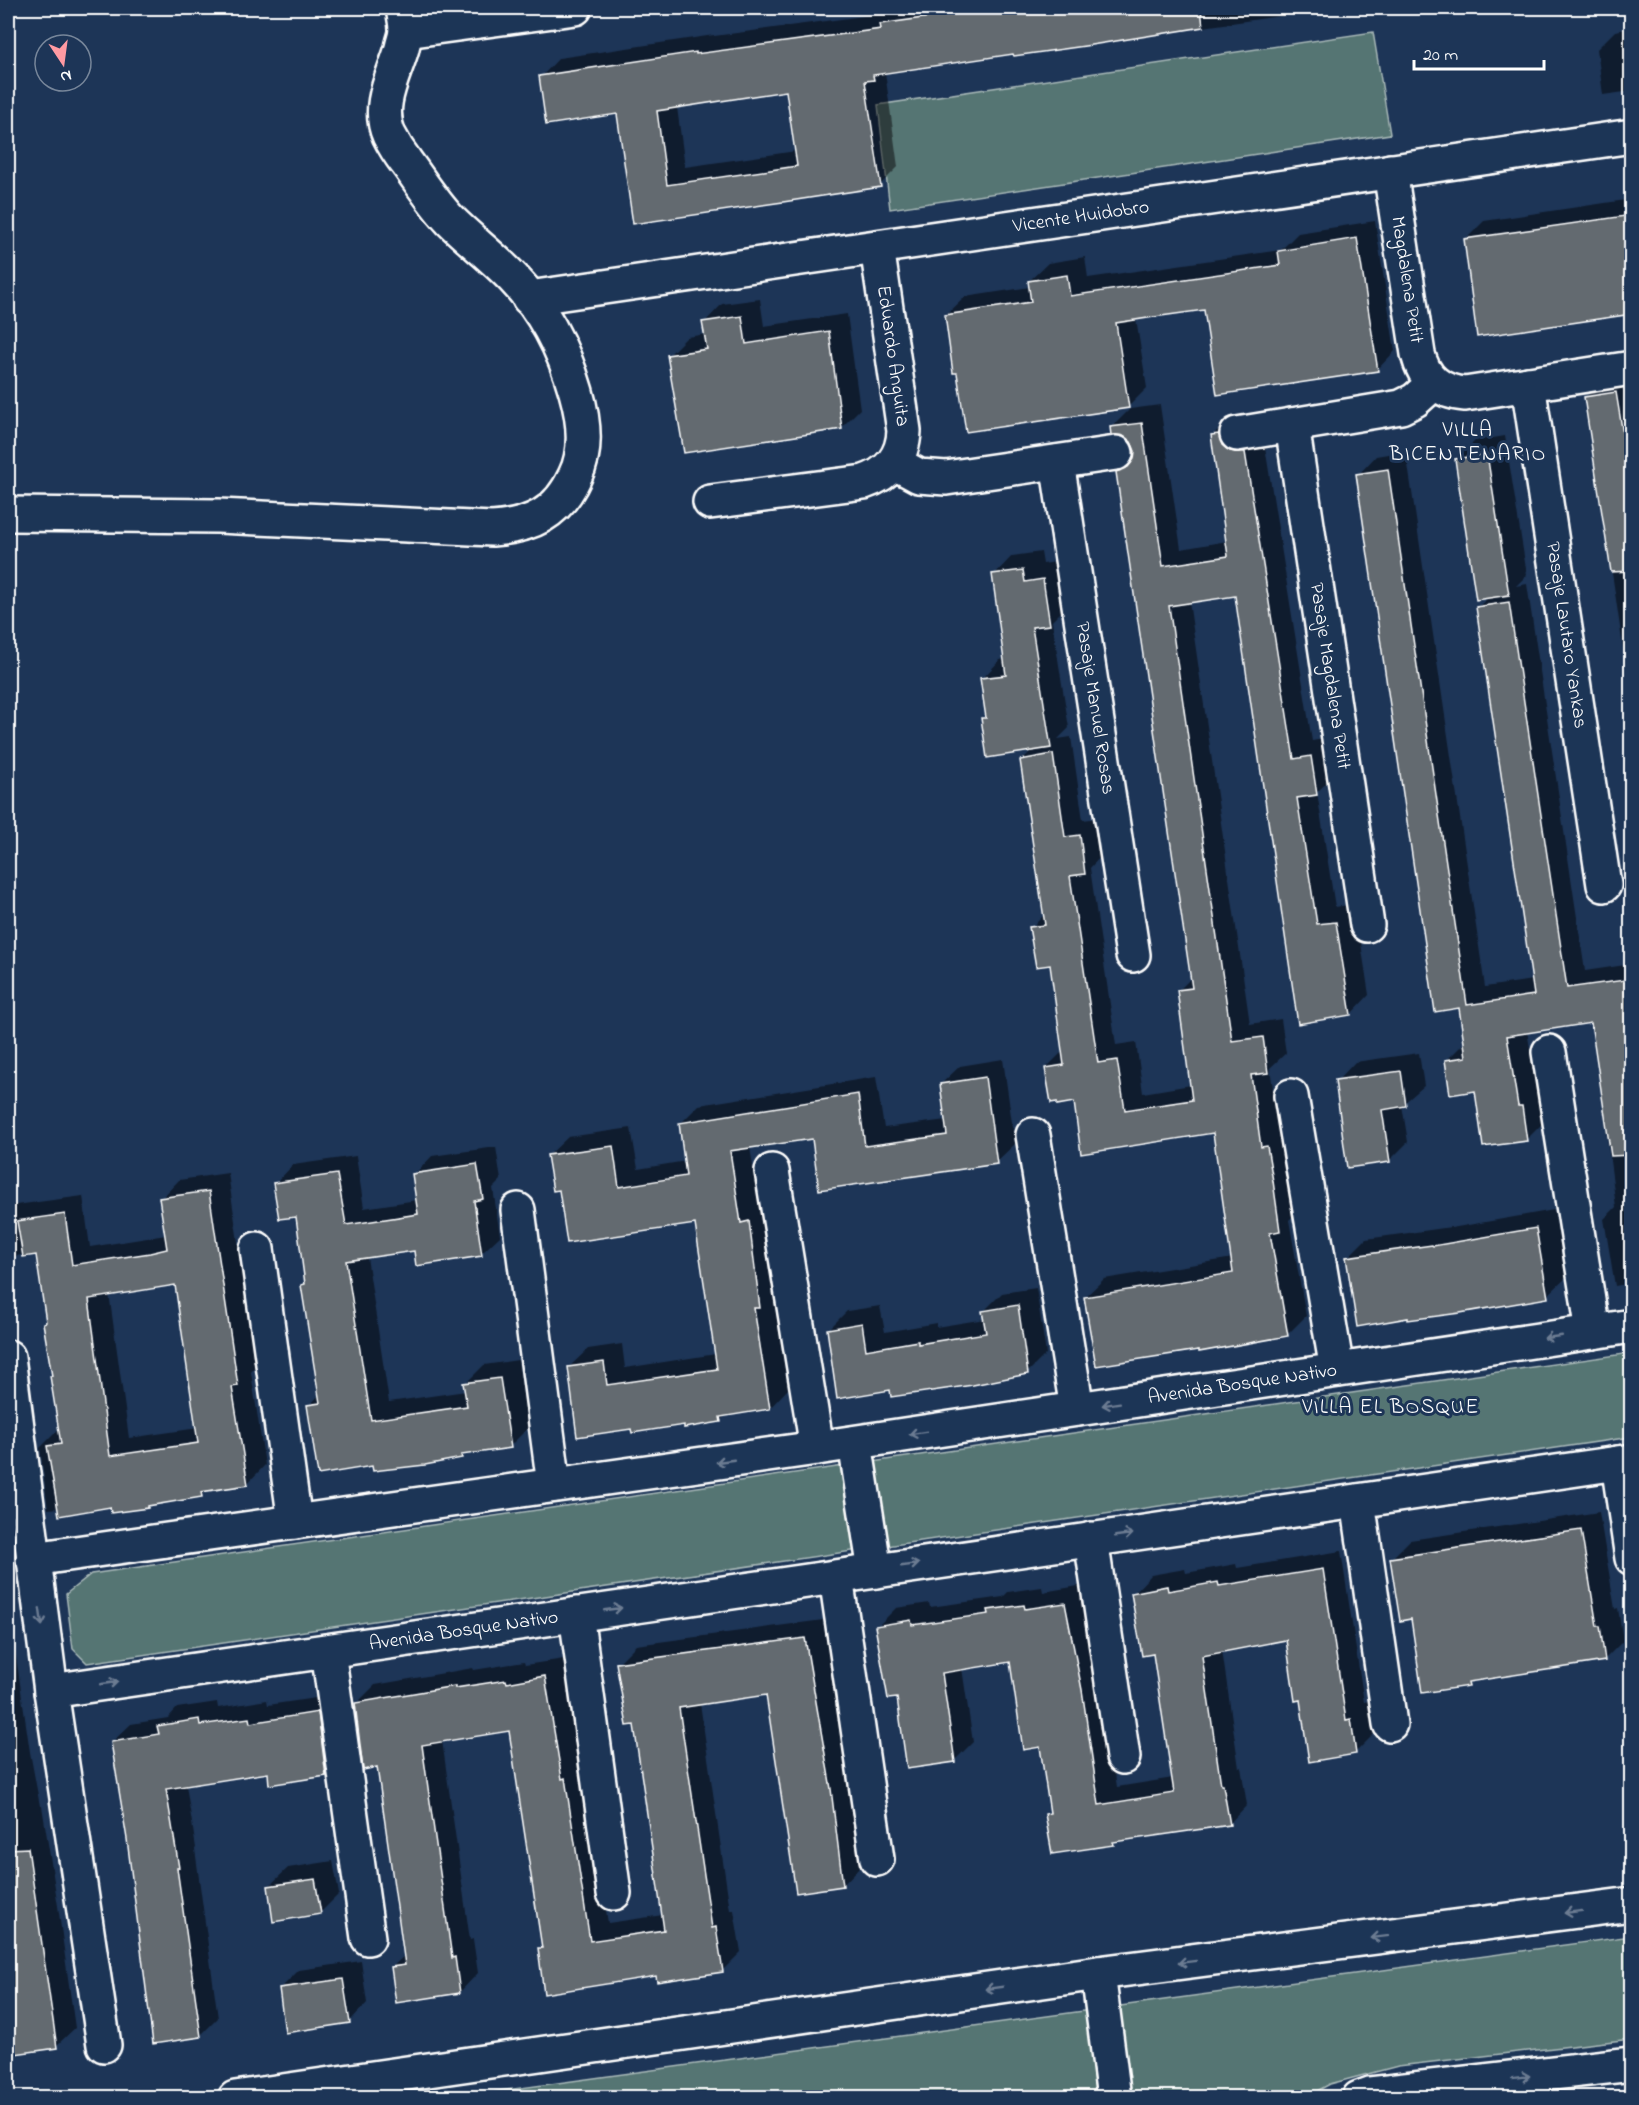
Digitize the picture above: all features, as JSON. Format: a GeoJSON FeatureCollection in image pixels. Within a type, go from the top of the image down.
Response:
{"type":"FeatureCollection","features":[{"type":"Feature","properties":{"kind":"street"},"geometry":{"type":"LineString","coordinates":[[8,514],[218,516],[492,529],[516,527],[538,518],[557,505],[570,488],[579,468],[583,447],[583,427],[569,370],[558,342],[539,310],[515,279],[450,220],[423,188],[395,148],[387,131],[384,112],[386,94],[395,73],[405,19],[575,8]]}},
{"type":"Feature","properties":{"kind":"street","name":"Vicente Huidobro"},"geometry":{"type":"LineString","coordinates":[[530,298],[1632,136]]}},
{"type":"Feature","properties":{"kind":"street","name":"Magdalena Petit"},"geometry":{"type":"LineString","coordinates":[[1390,171],[1420,365],[1434,383]]}},
{"type":"Feature","properties":{"kind":"street","name":"Eduardo Anguita"},"geometry":{"type":"LineString","coordinates":[[877,247],[904,431],[904,442],[895,463]]}},
{"type":"Feature","properties":{"kind":"street"},"geometry":{"type":"LineString","coordinates":[[1237,434],[1401,407],[1415,400],[1434,383],[1443,390],[1465,394],[1632,368]]}},
{"type":"Feature","properties":{"kind":"street","name":"Pasaje Lautaro Yankas"},"geometry":{"type":"LineString","coordinates":[[1528,384],[1604,885]]}},
{"type":"Feature","properties":{"kind":"street","name":"Pasaje Magdalena Petit"},"geometry":{"type":"LineString","coordinates":[[1292,425],[1367,925]]}},
{"type":"Feature","properties":{"kind":"street"},"geometry":{"type":"LineString","coordinates":[[710,502],[864,482],[886,472],[895,463],[919,476],[946,478],[1116,453]]}},
{"type":"Feature","properties":{"kind":"street","name":"Pasaje Manuel Rosas"},"geometry":{"type":"LineString","coordinates":[[1057,462],[1132,955]]}},
{"type":"Feature","properties":{"kind":"street"},"geometry":{"type":"LineString","coordinates":[[1549,1053],[1593,1332]]}},
{"type":"Feature","properties":{"kind":"street"},"geometry":{"type":"LineString","coordinates":[[1291,1096],[1337,1370]]}},
{"type":"Feature","properties":{"kind":"street"},"geometry":{"type":"LineString","coordinates":[[1033,1135],[1077,1409]]}},
{"type":"Feature","properties":{"kind":"street"},"geometry":{"type":"LineString","coordinates":[[772,1171],[817,1448]]}},
{"type":"Feature","properties":{"kind":"street"},"geometry":{"type":"LineString","coordinates":[[518,1210],[554,1485]]}},
{"type":"Feature","properties":{"kind":"street"},"geometry":{"type":"LineString","coordinates":[[257,1249],[295,1522]]}},
{"type":"Feature","properties":{"kind":"street","name":"Avenida Bosque Nativo"},"geometry":{"type":"LineString","coordinates":[[33,1559],[855,1443],[1632,1326]]}},
{"type":"Feature","properties":{"kind":"street"},"geometry":{"type":"LineString","coordinates":[[8,1357],[51,1691],[104,2045]]}},
{"type":"Feature","properties":{"kind":"street"},"geometry":{"type":"LineString","coordinates":[[855,1443],[875,1570]]}},
{"type":"Feature","properties":{"kind":"street"},"geometry":{"type":"LineString","coordinates":[[1625,1462],[1632,1558]]}},
{"type":"Feature","properties":{"kind":"street","name":"Avenida Bosque Nativo"},"geometry":{"type":"LineString","coordinates":[[51,1691],[1625,1462]]}},
{"type":"Feature","properties":{"kind":"street"},"geometry":{"type":"LineString","coordinates":[[1358,1501],[1390,1724]]}},
{"type":"Feature","properties":{"kind":"street"},"geometry":{"type":"LineString","coordinates":[[1091,1539],[1123,1758]]}},
{"type":"Feature","properties":{"kind":"street"},"geometry":{"type":"LineString","coordinates":[[836,1577],[877,1859]]}},
{"type":"Feature","properties":{"kind":"street"},"geometry":{"type":"LineString","coordinates":[[576,1614],[614,1893]]}},
{"type":"Feature","properties":{"kind":"street"},"geometry":{"type":"LineString","coordinates":[[328,1651],[368,1938]]}},
{"type":"Feature","properties":{"kind":"street"},"geometry":{"type":"LineString","coordinates":[[235,2097],[1098,1973],[1632,1904]]}},
{"type":"Feature","properties":{"kind":"street"},"geometry":{"type":"LineString","coordinates":[[1098,1973],[1114,2097]]}},
{"type":"Feature","properties":{"kind":"street"},"geometry":{"type":"LineString","coordinates":[[1359,2097],[1632,2064]]}},
{"type":"Feature","properties":{"kind":"green space"},"geometry":{"type":"Polygon","coordinates":[[[1373,32],[1390,134],[890,209],[878,105],[1373,32]]]}},
{"type":"Feature","properties":{"kind":"green space"},"geometry":{"type":"Polygon","coordinates":[[[1631,1353],[1631,1437],[87,1663],[73,1649],[66,1594],[91,1574],[1631,1353]]]}},
{"type":"Feature","properties":{"kind":"green space"},"geometry":{"type":"Polygon","coordinates":[[[1631,1936],[1631,2039],[1398,2066],[1330,2084],[1306,2097],[448,2098],[1631,1936]]]}},
{"type":"Feature","properties":{"kind":"building"},"geometry":{"type":"Polygon","coordinates":[[[996,8],[1201,8],[1203,27],[1085,46],[1014,56],[1013,54],[873,75],[874,80],[865,81],[881,187],[783,202],[633,224],[617,114],[546,125],[539,76],[696,52],[696,54],[881,29],[880,24],[996,8]],[[786,91],[657,111],[667,185],[797,166],[786,91]]]}},
{"type":"Feature","properties":{"kind":"building"},"geometry":{"type":"Polygon","coordinates":[[[1632,215],[1632,314],[1477,337],[1464,239],[1632,215]]]}},
{"type":"Feature","properties":{"kind":"building"},"geometry":{"type":"Polygon","coordinates":[[[1357,238],[1378,371],[1217,395],[1204,310],[1161,316],[1116,323],[1129,408],[966,432],[957,373],[953,373],[945,315],[1031,302],[1028,281],[1067,275],[1070,296],[1280,265],[1278,251],[1357,238]]]}},
{"type":"Feature","properties":{"kind":"building"},"geometry":{"type":"Polygon","coordinates":[[[742,316],[746,344],[829,331],[842,429],[684,453],[667,355],[707,349],[702,322],[742,316]]]}},
{"type":"Feature","properties":{"kind":"building"},"geometry":{"type":"Polygon","coordinates":[[[1616,392],[1632,489],[1632,571],[1611,572],[1584,397],[1616,392]]]}},
{"type":"Feature","properties":{"kind":"building"},"geometry":{"type":"Polygon","coordinates":[[[1142,423],[1163,566],[1228,556],[1211,435],[1219,434],[1222,445],[1230,451],[1245,452],[1294,759],[1311,756],[1317,795],[1297,798],[1317,924],[1336,922],[1351,1015],[1298,1024],[1235,596],[1169,606],[1232,1041],[1263,1037],[1268,1073],[1251,1075],[1261,1147],[1267,1146],[1273,1181],[1280,1231],[1270,1233],[1288,1336],[1199,1352],[1199,1350],[1096,1366],[1084,1297],[1233,1273],[1213,1133],[1081,1154],[1074,1102],[1057,1105],[1057,1102],[1051,1103],[1045,1068],[1064,1065],[1050,965],[1036,967],[1029,927],[1045,925],[1020,760],[1053,754],[1065,837],[1080,835],[1085,874],[1070,876],[1098,1063],[1117,1060],[1125,1110],[1192,1100],[1177,990],[1192,988],[1116,472],[1128,467],[1134,459],[1135,451],[1131,442],[1123,436],[1111,435],[1110,427],[1142,423]]]}},
{"type":"Feature","properties":{"kind":"building"},"geometry":{"type":"Polygon","coordinates":[[[1487,454],[1509,595],[1476,600],[1455,459],[1487,454]]]}},
{"type":"Feature","properties":{"kind":"building"},"geometry":{"type":"Polygon","coordinates":[[[1388,469],[1467,1005],[1534,995],[1476,607],[1509,602],[1567,988],[1632,979],[1632,1155],[1611,1156],[1591,1023],[1507,1036],[1518,1106],[1522,1106],[1527,1141],[1483,1147],[1475,1091],[1450,1095],[1445,1060],[1466,1057],[1459,1008],[1435,1012],[1356,474],[1388,469]]]}},
{"type":"Feature","properties":{"kind":"building"},"geometry":{"type":"Polygon","coordinates":[[[1023,570],[1025,582],[1043,579],[1050,625],[1032,627],[1051,748],[987,758],[981,718],[986,718],[980,678],[1006,675],[992,574],[1023,570]]]}},
{"type":"Feature","properties":{"kind":"building"},"geometry":{"type":"Polygon","coordinates":[[[1401,1071],[1406,1106],[1382,1110],[1390,1162],[1347,1168],[1335,1080],[1401,1071]]]}},
{"type":"Feature","properties":{"kind":"building"},"geometry":{"type":"Polygon","coordinates":[[[985,1077],[997,1164],[819,1190],[812,1139],[730,1151],[741,1223],[749,1221],[760,1308],[754,1308],[770,1409],[720,1417],[721,1422],[684,1428],[684,1425],[632,1433],[631,1429],[577,1437],[568,1367],[604,1362],[607,1385],[717,1369],[695,1224],[567,1243],[559,1190],[553,1191],[547,1155],[613,1146],[619,1187],[686,1176],[679,1123],[858,1094],[865,1146],[947,1135],[940,1084],[985,1077]]]}},
{"type":"Feature","properties":{"kind":"building"},"geometry":{"type":"Polygon","coordinates":[[[477,1164],[483,1199],[474,1201],[482,1256],[416,1266],[414,1251],[346,1261],[371,1420],[467,1406],[463,1383],[500,1378],[511,1448],[461,1455],[462,1458],[425,1465],[373,1471],[372,1466],[318,1475],[307,1405],[320,1403],[301,1285],[305,1284],[296,1217],[279,1219],[273,1183],[337,1174],[346,1225],[418,1214],[412,1174],[477,1164]]]}},
{"type":"Feature","properties":{"kind":"building"},"geometry":{"type":"Polygon","coordinates":[[[209,1191],[238,1386],[232,1387],[248,1485],[201,1492],[202,1497],[148,1506],[148,1508],[111,1513],[110,1507],[59,1516],[47,1446],[61,1444],[43,1323],[46,1322],[36,1255],[23,1257],[17,1221],[65,1214],[72,1265],[150,1253],[167,1249],[159,1198],[209,1191]],[[175,1285],[89,1299],[110,1456],[198,1443],[175,1285]]]}},
{"type":"Feature","properties":{"kind":"building"},"geometry":{"type":"Polygon","coordinates":[[[1536,1228],[1548,1298],[1357,1327],[1346,1257],[1433,1246],[1536,1228]]]}},
{"type":"Feature","properties":{"kind":"building"},"geometry":{"type":"Polygon","coordinates":[[[1018,1305],[1028,1374],[891,1397],[890,1390],[837,1399],[827,1329],[862,1323],[866,1350],[918,1341],[918,1344],[986,1333],[982,1311],[1018,1305]]]}},
{"type":"Feature","properties":{"kind":"building"},"geometry":{"type":"Polygon","coordinates":[[[1581,1530],[1605,1661],[1468,1682],[1469,1686],[1422,1693],[1411,1619],[1400,1621],[1390,1558],[1581,1530]]]}},
{"type":"Feature","properties":{"kind":"building"},"geometry":{"type":"Polygon","coordinates":[[[1323,1569],[1346,1720],[1351,1719],[1356,1754],[1309,1762],[1300,1700],[1295,1701],[1286,1640],[1202,1656],[1221,1785],[1223,1785],[1230,1825],[1113,1842],[1114,1845],[1052,1854],[1045,1814],[1050,1813],[1040,1747],[1023,1750],[1010,1662],[942,1673],[955,1762],[907,1769],[897,1698],[888,1699],[875,1626],[911,1620],[912,1625],[989,1614],[988,1610],[1024,1605],[1025,1609],[1065,1603],[1082,1690],[1099,1805],[1174,1793],[1153,1654],[1142,1656],[1131,1593],[1167,1586],[1168,1591],[1218,1582],[1219,1586],[1323,1569]]]}},
{"type":"Feature","properties":{"kind":"building"},"geometry":{"type":"Polygon","coordinates":[[[805,1638],[831,1789],[843,1886],[796,1893],[766,1695],[679,1708],[712,1928],[716,1927],[723,1972],[657,1982],[656,1976],[544,1994],[538,1948],[542,1948],[509,1731],[422,1745],[452,1958],[455,1957],[460,1993],[396,2003],[391,1967],[405,1965],[377,1767],[363,1770],[355,1703],[455,1686],[455,1688],[506,1680],[507,1683],[545,1676],[562,1779],[565,1778],[590,1941],[664,1930],[634,1725],[627,1726],[616,1663],[805,1638]]]}},
{"type":"Feature","properties":{"kind":"building"},"geometry":{"type":"Polygon","coordinates":[[[318,1712],[326,1776],[269,1785],[268,1773],[166,1789],[179,1868],[177,1868],[201,2037],[153,2044],[127,1839],[111,1742],[159,1734],[157,1726],[199,1719],[200,1725],[249,1718],[250,1723],[318,1712]]]}},
{"type":"Feature","properties":{"kind":"building"},"geometry":{"type":"Polygon","coordinates":[[[28,1848],[57,2048],[8,2055],[8,1849],[28,1848]]]}},
{"type":"Feature","properties":{"kind":"building"},"geometry":{"type":"Polygon","coordinates":[[[315,1879],[321,1914],[273,1922],[268,1886],[315,1879]]]}},
{"type":"Feature","properties":{"kind":"building"},"geometry":{"type":"Polygon","coordinates":[[[343,1979],[350,2023],[285,2033],[279,1988],[343,1979]]]}},
{"type":"Feature","properties":{"kind":"district","name":"VILLA BICENTENARIO"},"geometry":{"type":"Point","coordinates":[1468,443]}},
{"type":"Feature","properties":{"kind":"district","name":"VILLA EL BOSQUE"},"geometry":{"type":"Point","coordinates":[1391,1408]}}]}
